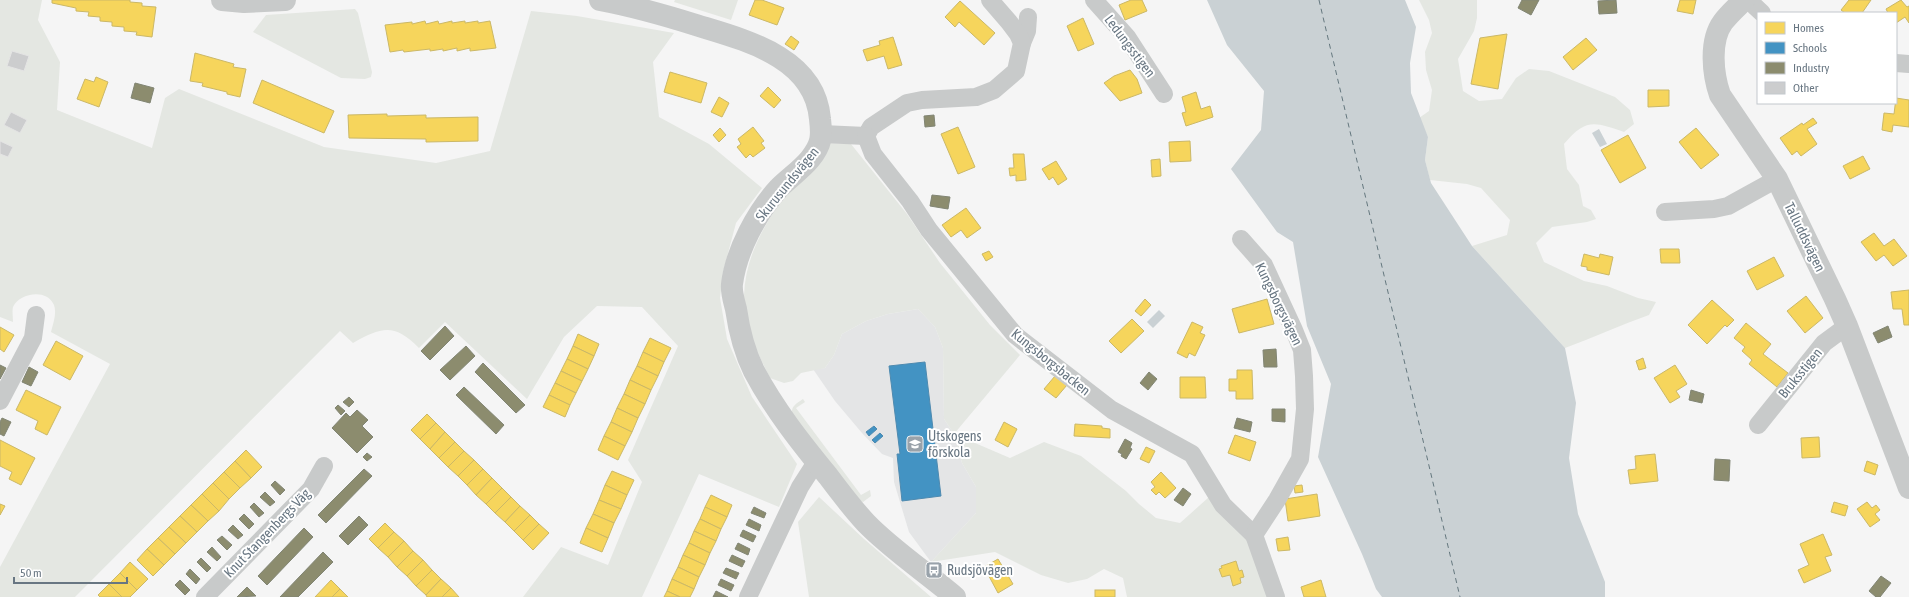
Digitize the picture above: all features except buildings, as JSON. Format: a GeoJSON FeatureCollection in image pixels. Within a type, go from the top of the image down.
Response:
{"type":"FeatureCollection","features":[{"type":"Feature","properties":{"kind":"street"},"geometry":{"type":"LineString","coordinates":[[222,0],[244,2],[285,0]]}},
{"type":"Feature","properties":{"kind":"street","name":"Skurusundsvägen"},"geometry":{"type":"LineString","coordinates":[[600,0],[665,16],[749,41],[797,70],[815,94],[819,107],[822,134],[819,145],[810,159],[779,188],[744,241],[732,285],[740,336],[753,370],[792,431],[816,462],[867,523],[955,597]]}},
{"type":"Feature","properties":{"kind":"street"},"geometry":{"type":"LineString","coordinates":[[990,0],[1010,22],[1022,43]]}},
{"type":"Feature","properties":{"kind":"street","name":"Ledungsstigen"},"geometry":{"type":"LineString","coordinates":[[1094,0],[1127,37],[1164,94]]}},
{"type":"Feature","properties":{"kind":"street","name":"Talluddsvägen"},"geometry":{"type":"LineString","coordinates":[[1744,0],[1722,24],[1716,42],[1714,72],[1720,95],[1777,179],[1847,326],[1909,488]]}},
{"type":"Feature","properties":{"kind":"street"},"geometry":{"type":"LineString","coordinates":[[1748,0],[1761,12]]}},
{"type":"Feature","properties":{"kind":"street"},"geometry":{"type":"LineString","coordinates":[[822,134],[866,136],[871,126],[907,103],[976,97],[994,90],[1016,71],[1022,43],[1027,31],[1028,17]]}},
{"type":"Feature","properties":{"kind":"street"},"geometry":{"type":"LineString","coordinates":[[1897,63],[1909,64]]}},
{"type":"Feature","properties":{"kind":"street","name":"Kungsborgsbacken"},"geometry":{"type":"LineString","coordinates":[[866,136],[873,154],[910,201],[936,240],[1015,335],[1112,410],[1192,454],[1223,505],[1254,535]]}},
{"type":"Feature","properties":{"kind":"street"},"geometry":{"type":"LineString","coordinates":[[1665,212],[1714,209],[1728,206],[1777,179]]}},
{"type":"Feature","properties":{"kind":"street","name":"Kungsborgsvägen"},"geometry":{"type":"LineString","coordinates":[[1241,239],[1264,265],[1302,350],[1304,376],[1305,409],[1300,459],[1277,500],[1254,535]]}},
{"type":"Feature","properties":{"kind":"street"},"geometry":{"type":"LineString","coordinates":[[0,401],[33,338],[36,315]]}},
{"type":"Feature","properties":{"kind":"street","name":"Bruksstigen"},"geometry":{"type":"LineString","coordinates":[[1758,425],[1824,343],[1847,326]]}},
{"type":"Feature","properties":{"kind":"street"},"geometry":{"type":"LineString","coordinates":[[748,597],[800,487],[816,462]]}},
{"type":"Feature","properties":{"kind":"street","name":"Knut Stangenbergs Väg"},"geometry":{"type":"LineString","coordinates":[[205,597],[311,489],[324,466]]}},
{"type":"Feature","properties":{"kind":"street"},"geometry":{"type":"LineString","coordinates":[[1254,535],[1276,597]]}},
{"type":"Feature","properties":{"kind":"shaded area"},"geometry":{"type":"Polygon","coordinates":[[[0,0],[42,0],[38,20],[60,62],[57,110],[152,148],[165,98],[179,89],[324,147],[436,163],[490,151],[531,11],[577,16],[674,33],[653,62],[659,117],[709,144],[762,188],[736,223],[723,272],[720,298],[727,339],[752,397],[797,464],[779,507],[699,474],[642,597],[523,597],[561,547],[608,565],[642,482],[628,460],[678,346],[642,307],[597,306],[564,337],[527,399],[445,322],[419,348],[402,334],[395,331],[380,331],[353,343],[340,331],[75,597],[0,597],[0,567],[110,364],[51,332],[55,308],[50,300],[45,296],[33,294],[21,298],[16,302],[13,307],[13,322],[0,317],[0,0]]]}},
{"type":"Feature","properties":{"kind":"shaded area"},"geometry":{"type":"Polygon","coordinates":[[[675,0],[738,0],[731,20],[674,2],[675,0]]]}},
{"type":"Feature","properties":{"kind":"shaded area"},"geometry":{"type":"Polygon","coordinates":[[[1207,0],[1405,0],[1416,27],[1410,63],[1411,93],[1428,137],[1425,160],[1431,183],[1472,246],[1565,348],[1576,403],[1569,458],[1578,514],[1605,582],[1605,597],[1382,597],[1376,589],[1362,554],[1318,457],[1331,384],[1307,326],[1293,242],[1277,232],[1231,169],[1261,130],[1264,91],[1227,45],[1207,0]]]}},
{"type":"Feature","properties":{"kind":"shaded area"},"geometry":{"type":"Polygon","coordinates":[[[1419,0],[1477,0],[1477,18],[1474,31],[1458,59],[1463,91],[1479,101],[1502,99],[1516,78],[1529,69],[1549,71],[1615,97],[1630,110],[1634,124],[1624,132],[1605,126],[1591,124],[1578,130],[1564,144],[1567,169],[1579,185],[1583,206],[1591,210],[1596,219],[1587,222],[1552,227],[1536,243],[1544,262],[1584,281],[1607,286],[1638,298],[1656,302],[1649,315],[1565,348],[1472,246],[1507,235],[1510,220],[1481,188],[1467,184],[1430,180],[1425,160],[1428,137],[1419,118],[1429,111],[1432,90],[1426,70],[1425,52],[1432,33],[1429,20],[1419,0]]]}},
{"type":"Feature","properties":{"kind":"shaded area"},"geometry":{"type":"Polygon","coordinates":[[[355,9],[358,13],[372,72],[371,77],[365,79],[341,78],[253,32],[266,15],[355,9]]]}},
{"type":"Feature","properties":{"kind":"shaded area"},"geometry":{"type":"Polygon","coordinates":[[[1599,129],[1607,144],[1600,147],[1592,133],[1599,129]]]}},
{"type":"Feature","properties":{"kind":"shaded area"},"geometry":{"type":"Polygon","coordinates":[[[827,143],[851,144],[907,214],[940,263],[990,325],[1020,355],[954,434],[944,419],[943,348],[935,327],[918,309],[888,314],[866,321],[842,334],[834,355],[825,368],[801,373],[793,381],[784,383],[770,378],[756,349],[748,327],[744,306],[747,273],[753,252],[773,213],[827,143]]]}},
{"type":"Feature","properties":{"kind":"shaded area","name":"Utskogens förskola"},"geometry":{"type":"Polygon","coordinates":[[[918,309],[935,327],[943,348],[944,419],[954,434],[962,463],[976,487],[976,513],[931,562],[909,532],[894,482],[893,458],[882,454],[862,433],[835,401],[813,369],[825,368],[834,355],[842,334],[866,321],[888,314],[918,309]]]}},
{"type":"Feature","properties":{"kind":"shaded area"},"geometry":{"type":"Polygon","coordinates":[[[1159,310],[1165,316],[1153,328],[1147,322],[1159,310]]]}},
{"type":"Feature","properties":{"kind":"shaded area"},"geometry":{"type":"Polygon","coordinates":[[[803,399],[805,402],[796,408],[861,495],[870,490],[871,496],[863,502],[854,497],[792,414],[793,407],[803,399]]]}},
{"type":"Feature","properties":{"kind":"shaded area"},"geometry":{"type":"Polygon","coordinates":[[[954,434],[1010,458],[1044,442],[1081,456],[1126,491],[1156,518],[1180,523],[1209,497],[1248,539],[1269,597],[1127,597],[1123,578],[1104,569],[1087,579],[1068,583],[1041,575],[995,552],[931,562],[976,513],[976,487],[962,463],[954,434]]]}},
{"type":"Feature","properties":{"kind":"shaded area"},"geometry":{"type":"Polygon","coordinates":[[[819,497],[864,539],[931,597],[809,597],[798,522],[819,497]]]}},
{"type":"Feature","properties":{"kind":"ferry route"},"geometry":{"type":"LineString","coordinates":[[1319,0],[1460,597]]}},
{"type":"Feature","properties":{"kind":"place","name":"Utskogens förskola"},"geometry":{"type":"Point","coordinates":[915,444]}},
{"type":"Feature","properties":{"kind":"place","name":"Rudsjövägen"},"geometry":{"type":"Point","coordinates":[934,570]}}]}
